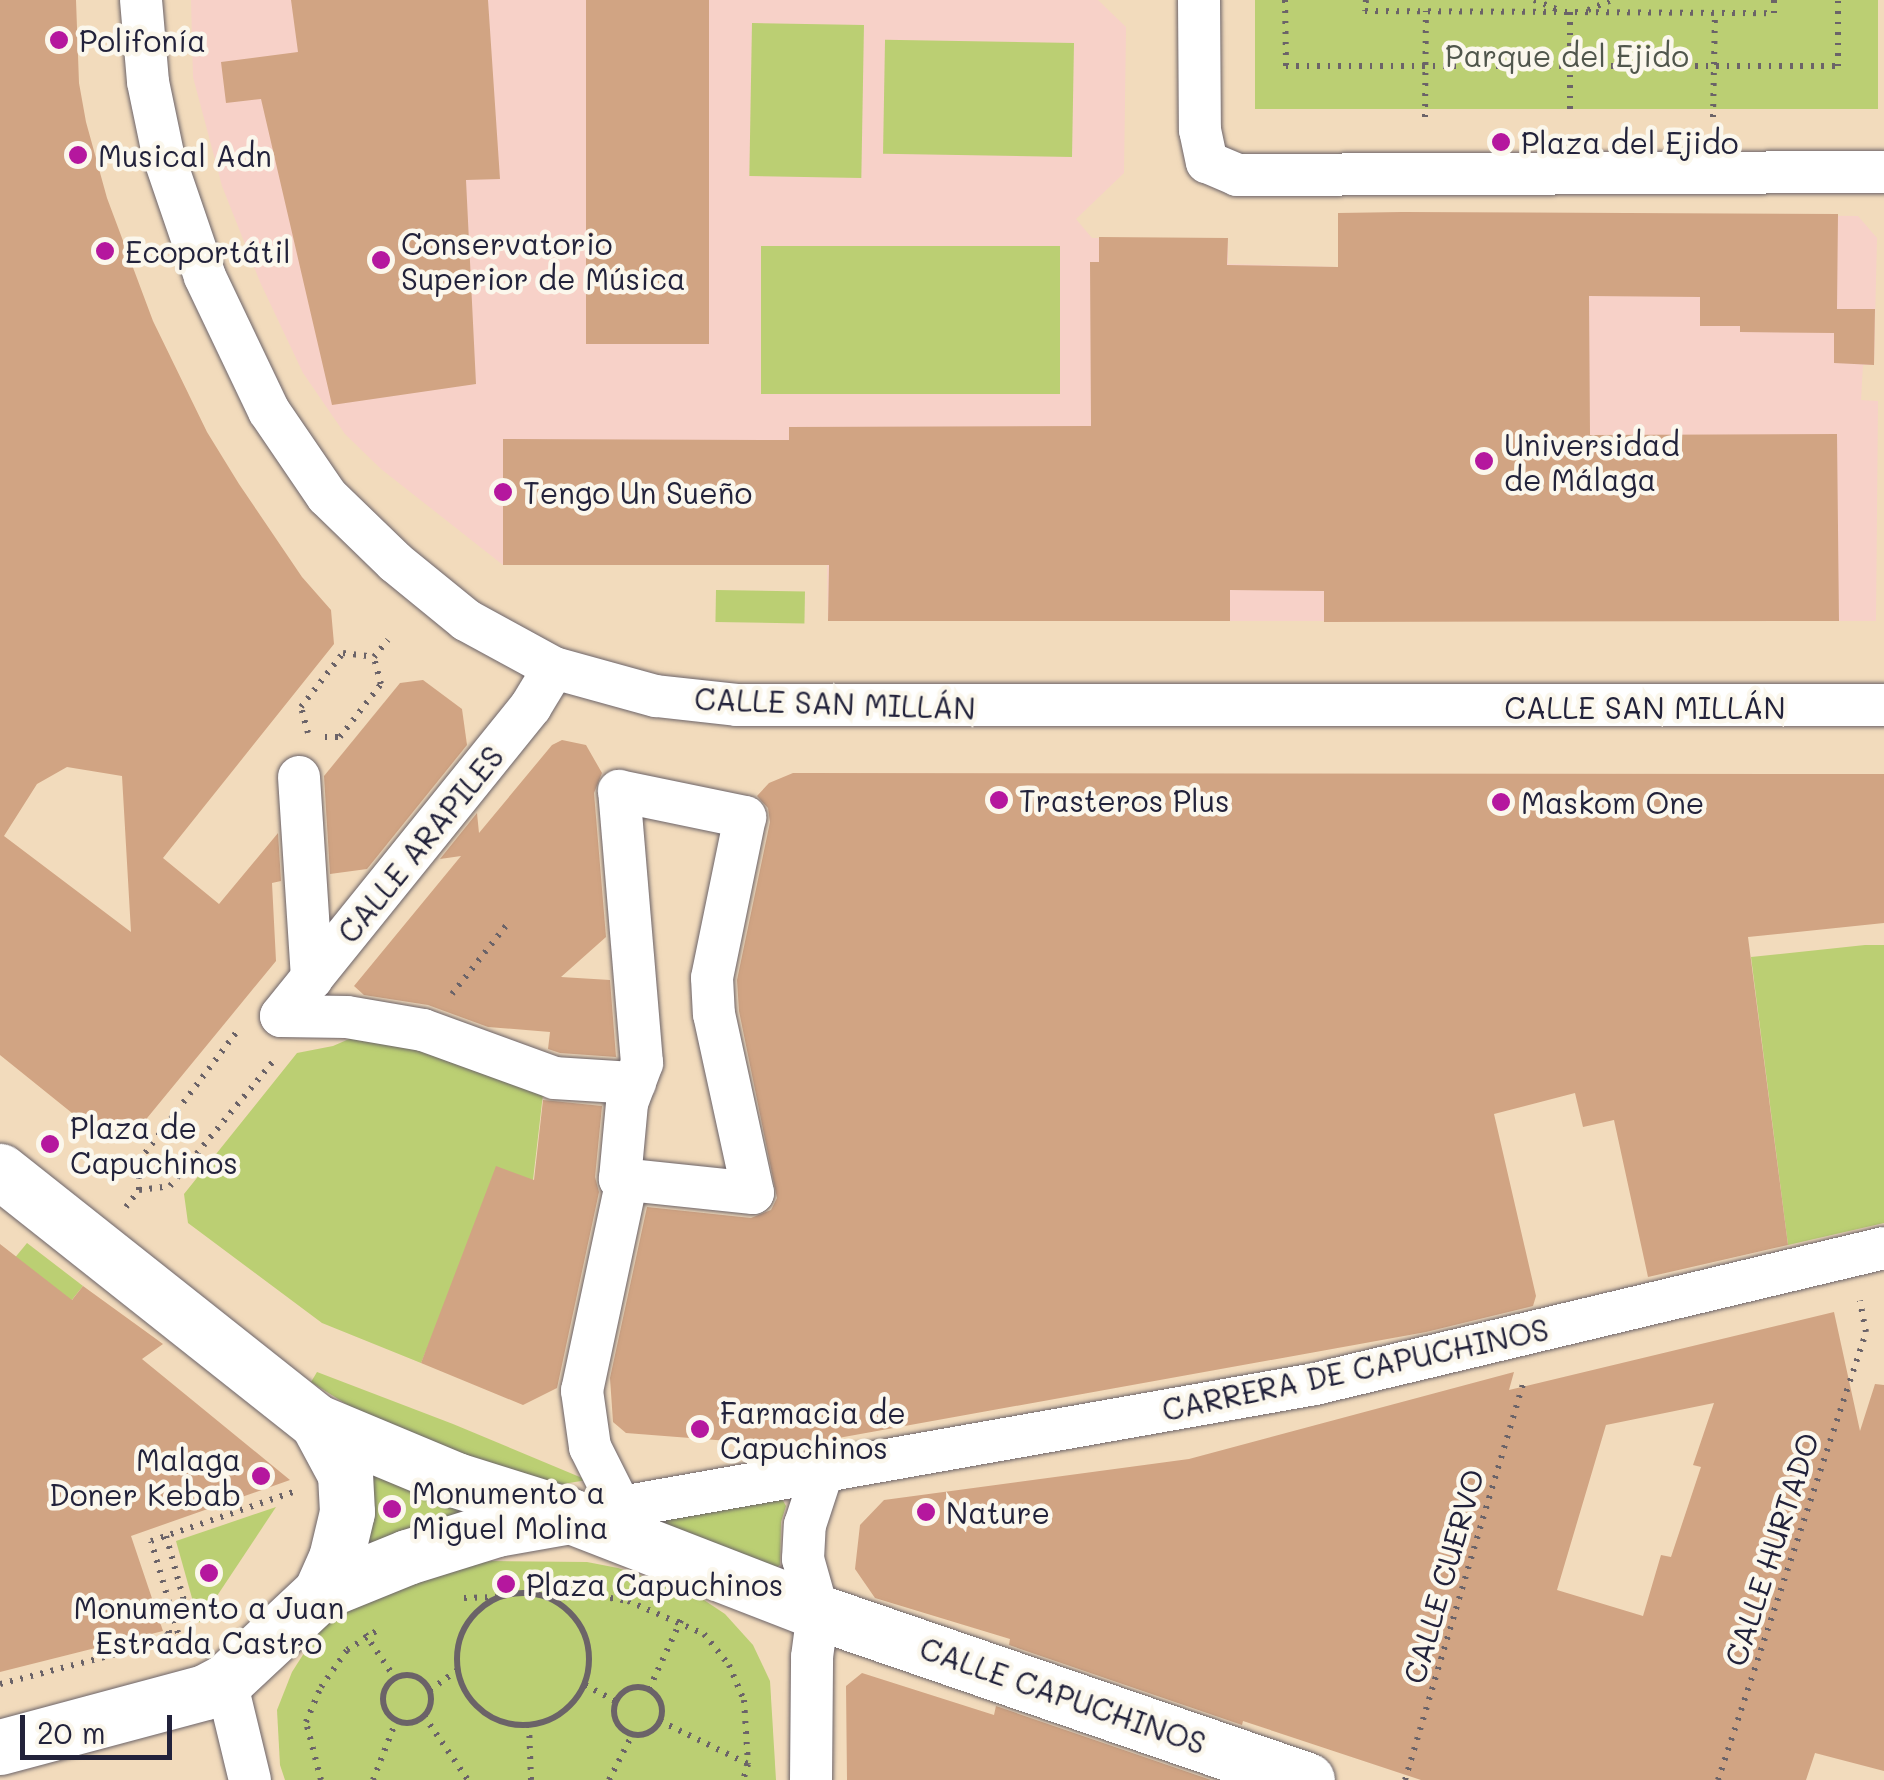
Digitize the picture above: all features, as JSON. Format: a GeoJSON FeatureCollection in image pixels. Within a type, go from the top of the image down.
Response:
{"type":"FeatureCollection","features":[{"type":"Feature","properties":{"kind":"main road"},"geometry":{"type":"LineString","coordinates":[[0,1171],[317,1422],[456,1480],[596,1511],[818,1612]]}},
{"type":"Feature","properties":{"kind":"main road"},"geometry":{"type":"LineString","coordinates":[[317,1422],[345,1474],[346,1512],[336,1558],[340,1609]]}},
{"type":"Feature","properties":{"kind":"main road"},"geometry":{"type":"LineString","coordinates":[[0,1746],[160,1706],[210,1660],[340,1609],[408,1557],[497,1529],[596,1511]]}},
{"type":"Feature","properties":{"kind":"main road","name":"CALLE CAPUCHINOS"},"geometry":{"type":"LineString","coordinates":[[818,1612],[1307,1780]]}},
{"type":"Feature","properties":{"kind":"street","name":"CALLE SAN MILLÁN"},"geometry":{"type":"LineString","coordinates":[[141,0],[148,82],[164,154],[204,277],[269,411],[328,496],[396,562],[466,620],[554,668],[656,696],[737,705],[1884,705]]}},
{"type":"Feature","properties":{"kind":"street"},"geometry":{"type":"LineString","coordinates":[[1199,0],[1200,130],[1207,162],[1237,174],[1884,172]]}},
{"type":"Feature","properties":{"kind":"street","name":"CALLE ARAPILES"},"geometry":{"type":"LineString","coordinates":[[423,1030],[347,1018],[281,1016],[530,706],[554,668]]}},
{"type":"Feature","properties":{"kind":"street"},"geometry":{"type":"LineString","coordinates":[[304,757],[312,978]]}},
{"type":"Feature","properties":{"kind":"street"},"geometry":{"type":"LineString","coordinates":[[619,791],[746,817],[712,978],[714,1014],[753,1193],[620,1179],[627,1103],[635,1083],[642,1063],[619,791]]}},
{"type":"Feature","properties":{"kind":"street"},"geometry":{"type":"LineString","coordinates":[[423,1030],[555,1078],[635,1083]]}},
{"type":"Feature","properties":{"kind":"street"},"geometry":{"type":"LineString","coordinates":[[624,1194],[582,1391],[596,1511],[823,1470],[805,1526],[803,1559],[818,1612],[812,1657],[811,1780]]}},
{"type":"Feature","properties":{"kind":"street","name":"CARRERA DE CAPUCHINOS"},"geometry":{"type":"LineString","coordinates":[[823,1470],[1315,1384],[1884,1248]]}},
{"type":"Feature","properties":{"kind":"street"},"geometry":{"type":"LineString","coordinates":[[210,1660],[250,1780]]}},
{"type":"Feature","properties":{"kind":"path"},"geometry":{"type":"LineString","coordinates":[[1285,0],[1286,66],[1838,66],[1838,0]]}},
{"type":"Feature","properties":{"kind":"path"},"geometry":{"type":"LineString","coordinates":[[1366,0],[1366,10],[1774,14],[1774,0]]}},
{"type":"Feature","properties":{"kind":"path"},"geometry":{"type":"LineString","coordinates":[[1534,0],[1570,12],[1590,10],[1611,0]]}},
{"type":"Feature","properties":{"kind":"path"},"geometry":{"type":"LineString","coordinates":[[1426,11],[1426,116]]}},
{"type":"Feature","properties":{"kind":"path"},"geometry":{"type":"LineString","coordinates":[[1570,12],[1570,117]]}},
{"type":"Feature","properties":{"kind":"path"},"geometry":{"type":"LineString","coordinates":[[1712,117],[1715,13]]}},
{"type":"Feature","properties":{"kind":"path"},"geometry":{"type":"LineString","coordinates":[[374,656],[388,640]]}},
{"type":"Feature","properties":{"kind":"path"},"geometry":{"type":"LineString","coordinates":[[304,757],[301,706],[343,653],[374,656]]}},
{"type":"Feature","properties":{"kind":"path"},"geometry":{"type":"LineString","coordinates":[[340,737],[381,684],[374,656]]}},
{"type":"Feature","properties":{"kind":"path"},"geometry":{"type":"LineString","coordinates":[[423,1030],[508,924]]}},
{"type":"Feature","properties":{"kind":"path"},"geometry":{"type":"LineString","coordinates":[[139,1190],[139,1161],[232,1039]]}},
{"type":"Feature","properties":{"kind":"path"},"geometry":{"type":"LineString","coordinates":[[170,1186],[266,1071]]}},
{"type":"Feature","properties":{"kind":"path","name":"CALLE HURTADO"},"geometry":{"type":"LineString","coordinates":[[1718,1780],[1866,1332]]}},
{"type":"Feature","properties":{"kind":"path","name":"CALLE CUERVO"},"geometry":{"type":"LineString","coordinates":[[1406,1780],[1523,1384]]}},
{"type":"Feature","properties":{"kind":"path"},"geometry":{"type":"LineString","coordinates":[[182,1647],[150,1541],[276,1500]]}},
{"type":"Feature","properties":{"kind":"path"},"geometry":{"type":"LineString","coordinates":[[166,1536],[210,1660]]}},
{"type":"Feature","properties":{"kind":"path"},"geometry":{"type":"LineString","coordinates":[[502,1597],[486,1605],[462,1633],[458,1670],[475,1705],[490,1717],[529,1725],[564,1712],[585,1685],[590,1659],[586,1637],[559,1603],[538,1594]]}},
{"type":"Feature","properties":{"kind":"path"},"geometry":{"type":"LineString","coordinates":[[454,1600],[595,1594],[680,1620],[704,1634],[729,1665],[744,1700],[748,1764],[742,1780]]}},
{"type":"Feature","properties":{"kind":"path"},"geometry":{"type":"LineString","coordinates":[[0,1684],[158,1643],[168,1633],[168,1598]]}},
{"type":"Feature","properties":{"kind":"path"},"geometry":{"type":"LineString","coordinates":[[340,1609],[367,1636],[396,1678]]}},
{"type":"Feature","properties":{"kind":"path"},"geometry":{"type":"LineString","coordinates":[[649,1689],[680,1620]]}},
{"type":"Feature","properties":{"kind":"path"},"geometry":{"type":"LineString","coordinates":[[321,1780],[306,1722],[338,1662],[367,1636],[392,1622]]}},
{"type":"Feature","properties":{"kind":"path"},"geometry":{"type":"LineString","coordinates":[[430,1690],[458,1670]]}},
{"type":"Feature","properties":{"kind":"path"},"geometry":{"type":"LineString","coordinates":[[411,1675],[430,1690],[430,1704],[424,1716],[411,1723],[396,1721],[386,1710],[383,1696],[396,1678],[411,1675]]}},
{"type":"Feature","properties":{"kind":"path"},"geometry":{"type":"LineString","coordinates":[[585,1685],[615,1701]]}},
{"type":"Feature","properties":{"kind":"path"},"geometry":{"type":"LineString","coordinates":[[626,1689],[649,1689],[662,1707],[660,1722],[645,1734],[632,1735],[616,1722],[615,1701],[626,1689]]}},
{"type":"Feature","properties":{"kind":"path"},"geometry":{"type":"LineString","coordinates":[[424,1716],[468,1780]]}},
{"type":"Feature","properties":{"kind":"path"},"geometry":{"type":"LineString","coordinates":[[373,1780],[396,1721]]}},
{"type":"Feature","properties":{"kind":"path"},"geometry":{"type":"LineString","coordinates":[[660,1722],[748,1764]]}},
{"type":"Feature","properties":{"kind":"path"},"geometry":{"type":"LineString","coordinates":[[529,1725],[531,1780]]}},
{"type":"Feature","properties":{"kind":"path"},"geometry":{"type":"LineString","coordinates":[[608,1780],[632,1735]]}},
{"type":"Feature","properties":{"kind":"shaded area"},"geometry":{"type":"Polygon","coordinates":[[[191,0],[1098,0],[1126,27],[1124,173],[1076,219],[1092,238],[1228,238],[1228,264],[1338,267],[1338,213],[1858,216],[1877,238],[1874,365],[1863,365],[1861,400],[1878,401],[1876,621],[828,621],[827,565],[503,565],[381,469],[345,434],[303,373],[260,282],[222,186],[193,77],[191,0]]]}},
{"type":"Feature","properties":{"kind":"green space","name":"Parque del Ejido"},"geometry":{"type":"Polygon","coordinates":[[[1255,0],[1878,0],[1878,109],[1255,109],[1255,0]]]}},
{"type":"Feature","properties":{"kind":"green space"},"geometry":{"type":"Polygon","coordinates":[[[752,23],[864,25],[861,178],[749,176],[752,23]]]}},
{"type":"Feature","properties":{"kind":"green space"},"geometry":{"type":"Polygon","coordinates":[[[885,40],[1074,43],[1072,157],[883,154],[885,40]]]}},
{"type":"Feature","properties":{"kind":"green space"},"geometry":{"type":"Polygon","coordinates":[[[761,246],[1060,246],[1060,394],[761,394],[761,246]]]}},
{"type":"Feature","properties":{"kind":"green space"},"geometry":{"type":"Polygon","coordinates":[[[716,590],[805,592],[804,624],[715,622],[716,590]]]}},
{"type":"Feature","properties":{"kind":"green space"},"geometry":{"type":"Polygon","coordinates":[[[1884,945],[1884,1223],[1788,1245],[1751,957],[1884,945]]]}},
{"type":"Feature","properties":{"kind":"green space"},"geometry":{"type":"Polygon","coordinates":[[[356,1036],[436,1043],[543,1094],[533,1180],[446,1303],[421,1363],[322,1323],[188,1223],[184,1194],[297,1053],[333,1046],[356,1036]]]}},
{"type":"Feature","properties":{"kind":"green space"},"geometry":{"type":"Polygon","coordinates":[[[27,1243],[83,1286],[47,1331],[0,1369],[0,1276],[27,1243]]]}},
{"type":"Feature","properties":{"kind":"green space"},"geometry":{"type":"Polygon","coordinates":[[[317,1372],[587,1480],[539,1488],[354,1409],[311,1382],[317,1372]]]}},
{"type":"Feature","properties":{"kind":"green space"},"geometry":{"type":"Polygon","coordinates":[[[358,1454],[471,1509],[361,1557],[358,1454]]]}},
{"type":"Feature","properties":{"kind":"green space"},"geometry":{"type":"Polygon","coordinates":[[[781,1497],[786,1506],[781,1522],[780,1565],[774,1570],[651,1522],[781,1497]]]}},
{"type":"Feature","properties":{"kind":"green space"},"geometry":{"type":"Polygon","coordinates":[[[276,1507],[199,1623],[176,1541],[276,1507]]]}},
{"type":"Feature","properties":{"kind":"green space"},"geometry":{"type":"Polygon","coordinates":[[[492,1561],[587,1562],[618,1568],[695,1594],[725,1614],[753,1645],[770,1681],[776,1780],[285,1780],[280,1765],[277,1710],[292,1672],[313,1639],[343,1609],[450,1566],[492,1561]]]}},
{"type":"Feature","properties":{"kind":"building"},"geometry":{"type":"Polygon","coordinates":[[[0,0],[76,0],[79,83],[86,122],[107,198],[153,321],[207,432],[239,484],[302,577],[331,610],[334,644],[163,858],[219,904],[278,833],[281,881],[272,883],[276,961],[134,1134],[103,1138],[0,1055],[0,0]],[[67,767],[37,784],[4,836],[131,932],[122,776],[67,767]]]}},
{"type":"Feature","properties":{"kind":"building","name":"Conservatorio Superior de Música"},"geometry":{"type":"Polygon","coordinates":[[[291,0],[488,0],[500,179],[466,180],[476,384],[332,405],[261,99],[226,103],[221,62],[298,52],[291,0]]]}},
{"type":"Feature","properties":{"kind":"building"},"geometry":{"type":"Polygon","coordinates":[[[586,0],[709,0],[709,344],[586,344],[586,0]]]}},
{"type":"Feature","properties":{"kind":"building","name":"Universidad de Málaga"},"geometry":{"type":"Polygon","coordinates":[[[1338,213],[1838,214],[1837,309],[1875,309],[1874,365],[1834,363],[1834,333],[1740,332],[1740,326],[1700,326],[1700,297],[1589,296],[1590,435],[1837,434],[1839,621],[1324,622],[1324,591],[1230,590],[1230,621],[828,621],[829,565],[503,565],[503,439],[789,440],[789,427],[1091,426],[1090,262],[1099,262],[1099,237],[1228,238],[1227,265],[1338,267],[1338,213]]]}},
{"type":"Feature","properties":{"kind":"building"},"geometry":{"type":"Polygon","coordinates":[[[423,680],[462,709],[467,745],[367,869],[330,874],[324,776],[400,683],[423,680]]]}},
{"type":"Feature","properties":{"kind":"building"},"geometry":{"type":"Polygon","coordinates":[[[562,740],[586,745],[602,773],[594,793],[606,937],[561,977],[610,980],[616,1057],[560,1053],[548,1049],[550,1032],[488,1027],[428,1005],[364,995],[354,986],[461,856],[440,859],[477,813],[479,833],[552,745],[562,740]]]}},
{"type":"Feature","properties":{"kind":"building"},"geometry":{"type":"Polygon","coordinates":[[[793,773],[1884,774],[1884,923],[1748,937],[1788,1245],[1648,1277],[1614,1120],[1583,1127],[1575,1093],[1494,1114],[1536,1296],[1533,1306],[1426,1332],[794,1446],[626,1433],[613,1422],[610,1378],[647,1207],[751,1218],[771,1210],[777,1198],[739,1011],[737,980],[770,822],[768,808],[757,796],[769,783],[793,773]]]}},
{"type":"Feature","properties":{"kind":"building"},"geometry":{"type":"Polygon","coordinates":[[[543,1100],[602,1106],[595,1177],[599,1192],[557,1388],[523,1405],[421,1363],[496,1166],[534,1180],[543,1100]]]}},
{"type":"Feature","properties":{"kind":"building"},"geometry":{"type":"Polygon","coordinates":[[[0,1244],[72,1300],[83,1286],[163,1344],[142,1359],[290,1480],[131,1536],[163,1631],[0,1672],[0,1244]]]}},
{"type":"Feature","properties":{"kind":"building"},"geometry":{"type":"Polygon","coordinates":[[[1834,1312],[1860,1431],[1875,1384],[1884,1385],[1884,1771],[1815,1753],[1806,1780],[1421,1780],[1243,1721],[1242,1725],[1009,1645],[1010,1639],[875,1598],[855,1569],[860,1525],[884,1500],[1189,1459],[1514,1372],[1509,1390],[1834,1312]],[[1714,1403],[1606,1425],[1557,1590],[1643,1616],[1661,1555],[1671,1557],[1701,1467],[1693,1465],[1714,1403]]]}},
{"type":"Feature","properties":{"kind":"building"},"geometry":{"type":"Polygon","coordinates":[[[862,1673],[994,1715],[996,1706],[1211,1780],[847,1780],[846,1686],[862,1673]]]}},
{"type":"Feature","properties":{"kind":"place","name":"Polifonía"},"geometry":{"type":"Point","coordinates":[59,40]}},
{"type":"Feature","properties":{"kind":"place","name":"Plaza del Ejido"},"geometry":{"type":"Point","coordinates":[1501,142]}},
{"type":"Feature","properties":{"kind":"place","name":"Musical Adn"},"geometry":{"type":"Point","coordinates":[78,155]}},
{"type":"Feature","properties":{"kind":"place","name":"Ecoportátil"},"geometry":{"type":"Point","coordinates":[105,251]}},
{"type":"Feature","properties":{"kind":"place","name":"Conservatorio Superior de Música"},"geometry":{"type":"Point","coordinates":[381,260]}},
{"type":"Feature","properties":{"kind":"place","name":"Universidad de Málaga"},"geometry":{"type":"Point","coordinates":[1484,461]}},
{"type":"Feature","properties":{"kind":"place","name":"Tengo Un Sueño"},"geometry":{"type":"Point","coordinates":[503,492]}},
{"type":"Feature","properties":{"kind":"place","name":"Trasteros Plus"},"geometry":{"type":"Point","coordinates":[999,800]}},
{"type":"Feature","properties":{"kind":"place","name":"Maskom One"},"geometry":{"type":"Point","coordinates":[1501,802]}},
{"type":"Feature","properties":{"kind":"place","name":"Plaza de Capuchinos"},"geometry":{"type":"Point","coordinates":[50,1144]}},
{"type":"Feature","properties":{"kind":"place","name":"Farmacia de Capuchinos"},"geometry":{"type":"Point","coordinates":[700,1429]}},
{"type":"Feature","properties":{"kind":"place","name":"Malaga Doner Kebab"},"geometry":{"type":"Point","coordinates":[261,1476]}},
{"type":"Feature","properties":{"kind":"place","name":"Monumento a Miguel Molina"},"geometry":{"type":"Point","coordinates":[392,1509]}},
{"type":"Feature","properties":{"kind":"place","name":"Nature"},"geometry":{"type":"Point","coordinates":[926,1512]}},
{"type":"Feature","properties":{"kind":"place","name":"Monumento a Juan Estrada Castro"},"geometry":{"type":"Point","coordinates":[209,1573]}},
{"type":"Feature","properties":{"kind":"place","name":"Plaza Capuchinos"},"geometry":{"type":"Point","coordinates":[506,1584]}}]}
